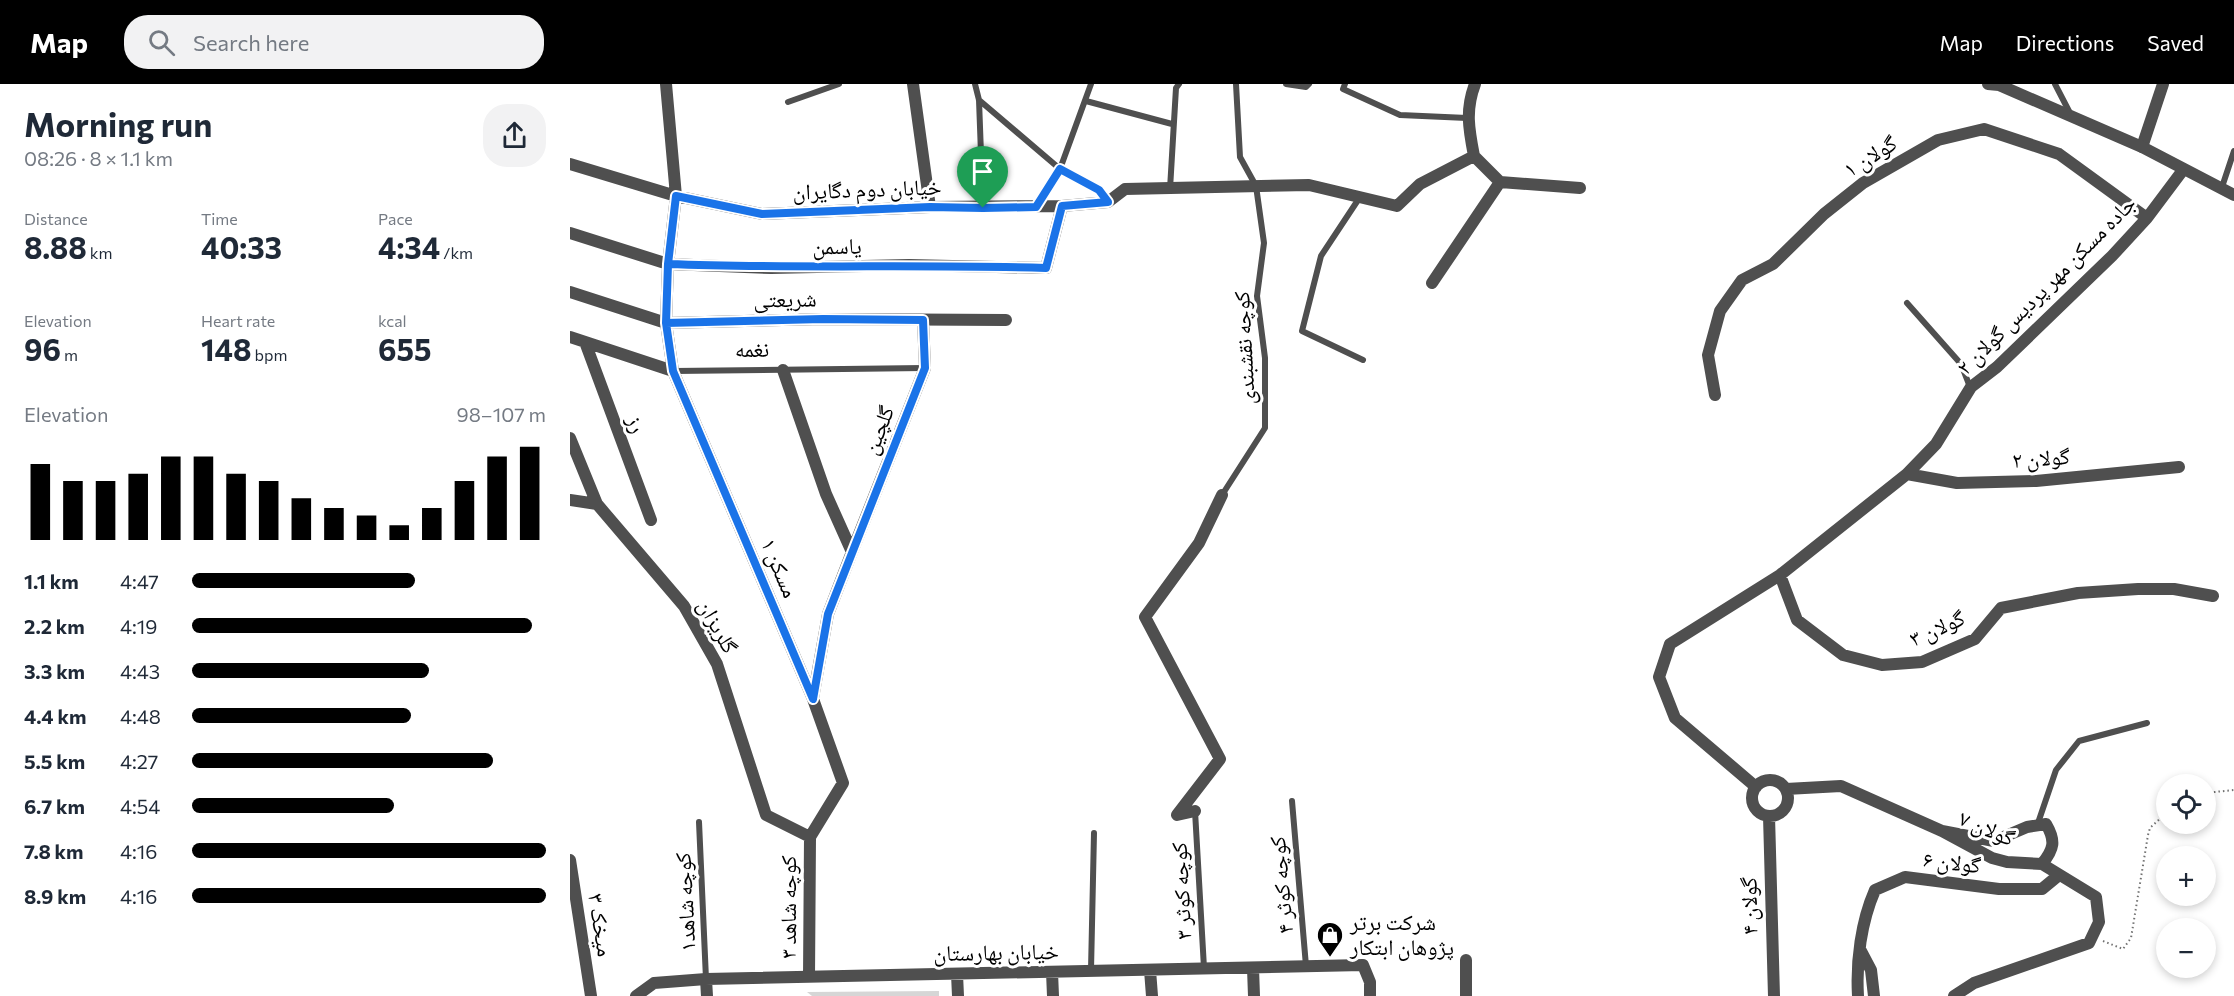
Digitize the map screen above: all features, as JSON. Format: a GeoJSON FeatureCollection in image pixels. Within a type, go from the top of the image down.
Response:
{"type":"FeatureCollection","features":[{"type":"Feature","properties":{"kind":"street","name":"مسکن ۱"},"geometry":{"type":"LineString","coordinates":[[666,84],[676,196],[668,264],[666,323],[673,371],[813,699],[843,783],[810,837]]}},
{"type":"Feature","properties":{"kind":"street"},"geometry":{"type":"LineString","coordinates":[[913,84],[930,207]]}},
{"type":"Feature","properties":{"kind":"street"},"geometry":{"type":"LineString","coordinates":[[1475,84],[1469,99],[1467,118],[1474,156],[1500,182],[1580,188]]}},
{"type":"Feature","properties":{"kind":"street"},"geometry":{"type":"LineString","coordinates":[[1988,84],[1999,85],[2142,147],[2234,195]]}},
{"type":"Feature","properties":{"kind":"street"},"geometry":{"type":"LineString","coordinates":[[2142,147],[2163,84]]}},
{"type":"Feature","properties":{"kind":"street","name":"گولان ۱"},"geometry":{"type":"LineString","coordinates":[[1715,395],[1708,355],[1720,311],[1742,280],[1773,264],[1824,214],[1863,183],[1938,140],[1984,129],[2059,154],[2147,218]]}},
{"type":"Feature","properties":{"kind":"street","name":"خیابان دوم دگایران"},"geometry":{"type":"LineString","coordinates":[[570,164],[676,196],[762,214],[930,207],[1062,206],[1108,202],[1125,189],[1309,185],[1397,206],[1420,184],[1474,156]]}},
{"type":"Feature","properties":{"kind":"street","name":"جاده مسکن مهر پردیس گولان ۲"},"geometry":{"type":"LineString","coordinates":[[1756,787],[1675,718],[1659,677],[1670,644],[1780,574],[1907,474],[1936,444],[1971,387],[1996,367],[2147,218],[2183,170]]}},
{"type":"Feature","properties":{"kind":"street"},"geometry":{"type":"LineString","coordinates":[[1432,283],[1500,182]]}},
{"type":"Feature","properties":{"kind":"street","name":"یاسمن"},"geometry":{"type":"LineString","coordinates":[[570,233],[668,264],[771,268],[909,266],[1046,268],[1062,206]]}},
{"type":"Feature","properties":{"kind":"street","name":"شریعتی"},"geometry":{"type":"LineString","coordinates":[[570,292],[666,323],[823,319],[1006,320]]}},
{"type":"Feature","properties":{"kind":"street","name":"گلچین"},"geometry":{"type":"LineString","coordinates":[[813,699],[828,614],[925,368],[923,320]]}},
{"type":"Feature","properties":{"kind":"street","name":"نغمه"},"geometry":{"type":"LineString","coordinates":[[570,337],[673,371]]}},
{"type":"Feature","properties":{"kind":"street","name":"رز"},"geometry":{"type":"LineString","coordinates":[[585,342],[651,520]]}},
{"type":"Feature","properties":{"kind":"street"},"geometry":{"type":"LineString","coordinates":[[783,370],[826,494],[852,552]]}},
{"type":"Feature","properties":{"kind":"street","name":"گلریزان"},"geometry":{"type":"LineString","coordinates":[[570,438],[597,504],[684,606],[717,664],[766,815],[810,837]]}},
{"type":"Feature","properties":{"kind":"street","name":"گولان ۲"},"geometry":{"type":"LineString","coordinates":[[1907,474],[1956,483],[2036,481],[2179,467]]}},
{"type":"Feature","properties":{"kind":"street"},"geometry":{"type":"LineString","coordinates":[[1195,811],[1177,815],[1220,759],[1145,617],[1199,543],[1222,495]]}},
{"type":"Feature","properties":{"kind":"street"},"geometry":{"type":"LineString","coordinates":[[570,500],[597,504]]}},
{"type":"Feature","properties":{"kind":"street","name":"گولان ۳"},"geometry":{"type":"LineString","coordinates":[[1780,574],[1797,620],[1843,655],[1882,665],[1922,662],[1975,639],[2001,608],[2078,593],[2138,589],[2174,589],[2213,596]]}},
{"type":"Feature","properties":{"kind":"street"},"geometry":{"type":"LineString","coordinates":[[1763,781],[1780,782],[1786,789],[1788,798],[1786,807],[1778,814],[1769,816],[1760,813],[1754,805],[1752,796],[1756,787],[1763,781]]}},
{"type":"Feature","properties":{"kind":"street","name":"گولان ۷"},"geometry":{"type":"LineString","coordinates":[[1786,789],[1841,786],[1942,831],[1992,858],[2025,864],[2042,864],[2053,851],[2053,836],[2046,824],[2038,823],[1994,841],[1942,831]]}},
{"type":"Feature","properties":{"kind":"street","name":"گولان ۴"},"geometry":{"type":"LineString","coordinates":[[1769,816],[1774,996]]}},
{"type":"Feature","properties":{"kind":"street","name":"کوچه شاهد ۳"},"geometry":{"type":"LineString","coordinates":[[809,977],[810,837]]}},
{"type":"Feature","properties":{"kind":"street","name":"میخک ۳"},"geometry":{"type":"LineString","coordinates":[[570,860],[591,996]]}},
{"type":"Feature","properties":{"kind":"street"},"geometry":{"type":"LineString","coordinates":[[1954,996],[1974,982],[2089,943],[2099,922],[2096,897],[2042,864]]}},
{"type":"Feature","properties":{"kind":"street","name":"گولان ۶"},"geometry":{"type":"LineString","coordinates":[[1858,996],[1857,978],[1866,910],[1875,890],[1905,877],[1999,889],[2042,889],[2059,875]]}},
{"type":"Feature","properties":{"kind":"street"},"geometry":{"type":"LineString","coordinates":[[1861,951],[1871,970],[1874,996]]}},
{"type":"Feature","properties":{"kind":"street"},"geometry":{"type":"LineString","coordinates":[[1466,960],[1466,996]]}},
{"type":"Feature","properties":{"kind":"street","name":"خیابان بهارستان"},"geometry":{"type":"LineString","coordinates":[[636,996],[654,983],[706,979],[1363,965],[1370,982],[1370,996]]}},
{"type":"Feature","properties":{"kind":"street"},"geometry":{"type":"LineString","coordinates":[[1252,968],[1254,996]]}},
{"type":"Feature","properties":{"kind":"street"},"geometry":{"type":"LineString","coordinates":[[1150,970],[1152,996]]}},
{"type":"Feature","properties":{"kind":"street"},"geometry":{"type":"LineString","coordinates":[[1052,972],[1053,996]]}},
{"type":"Feature","properties":{"kind":"street"},"geometry":{"type":"LineString","coordinates":[[957,974],[958,996]]}},
{"type":"Feature","properties":{"kind":"street"},"geometry":{"type":"LineString","coordinates":[[706,979],[707,996]]}},
{"type":"Feature","properties":{"kind":"lane"},"geometry":{"type":"LineString","coordinates":[[788,102],[839,84]]}},
{"type":"Feature","properties":{"kind":"lane"},"geometry":{"type":"LineString","coordinates":[[975,84],[979,100],[983,208]]}},
{"type":"Feature","properties":{"kind":"lane"},"geometry":{"type":"LineString","coordinates":[[1036,207],[1060,169],[1091,84]]}},
{"type":"Feature","properties":{"kind":"lane"},"geometry":{"type":"LineString","coordinates":[[1170,189],[1172,124],[1176,88],[1179,84]]}},
{"type":"Feature","properties":{"kind":"lane","name":"کوچه نقشبندی"},"geometry":{"type":"LineString","coordinates":[[1222,495],[1265,428],[1265,358],[1257,296],[1264,243],[1256,186],[1240,157],[1236,84]]}},
{"type":"Feature","properties":{"kind":"lane"},"geometry":{"type":"LineString","coordinates":[[1286,84],[1306,87],[1309,84]]}},
{"type":"Feature","properties":{"kind":"lane"},"geometry":{"type":"LineString","coordinates":[[2055,84],[2072,116]]}},
{"type":"Feature","properties":{"kind":"lane"},"geometry":{"type":"LineString","coordinates":[[1344,86],[1400,115],[1467,118]]}},
{"type":"Feature","properties":{"kind":"lane"},"geometry":{"type":"LineString","coordinates":[[979,100],[1060,169],[1099,190],[1108,202]]}},
{"type":"Feature","properties":{"kind":"lane"},"geometry":{"type":"LineString","coordinates":[[1086,101],[1172,124]]}},
{"type":"Feature","properties":{"kind":"lane"},"geometry":{"type":"LineString","coordinates":[[2221,190],[2234,151]]}},
{"type":"Feature","properties":{"kind":"lane"},"geometry":{"type":"LineString","coordinates":[[1360,197],[1321,256],[1302,331],[1363,360]]}},
{"type":"Feature","properties":{"kind":"lane"},"geometry":{"type":"LineString","coordinates":[[1907,303],[1961,364],[1971,387]]}},
{"type":"Feature","properties":{"kind":"lane","name":"نغمه"},"geometry":{"type":"LineString","coordinates":[[673,371],[925,368]]}},
{"type":"Feature","properties":{"kind":"lane"},"geometry":{"type":"LineString","coordinates":[[2038,823],[2056,770],[2079,741],[2147,723]]}},
{"type":"Feature","properties":{"kind":"lane","name":"کوچه کوثر ۴"},"geometry":{"type":"LineString","coordinates":[[1292,801],[1306,966]]}},
{"type":"Feature","properties":{"kind":"lane","name":"کوچه کوثر ۳"},"geometry":{"type":"LineString","coordinates":[[1195,811],[1204,969]]}},
{"type":"Feature","properties":{"kind":"lane","name":"کوچه شاهد۱"},"geometry":{"type":"LineString","coordinates":[[699,822],[706,979]]}},
{"type":"Feature","properties":{"kind":"lane"},"geometry":{"type":"LineString","coordinates":[[1091,971],[1094,833]]}},
{"type":"Feature","properties":{"kind":"path"},"geometry":{"type":"LineString","coordinates":[[2216,792],[2234,790]]}},
{"type":"Feature","properties":{"kind":"path"},"geometry":{"type":"LineString","coordinates":[[2092,936],[2118,948],[2127,945],[2135,919],[2148,835],[2150,828],[2156,822]]}},
{"type":"Feature","properties":{"kind":"shaded area"},"geometry":{"type":"Polygon","coordinates":[[[939,991],[939,996],[812,996],[807,992],[939,991]]]}},
{"type":"Feature","properties":{"kind":"place","name":"شرکت برتر پژوهان ابتکار"},"geometry":{"type":"Point","coordinates":[1330,958]}},
{"type":"Feature","properties":{"kind":"route"},"geometry":{"type":"LineString","coordinates":[[983,208],[930,207],[762,214],[676,196],[668,264],[666,323],[823,319],[923,320],[925,368],[828,614],[813,699],[673,371],[666,323],[668,264],[771,268],[909,266],[1046,268],[1062,206],[1108,202],[1099,190],[1060,169],[1036,207],[983,208]]}}]}
